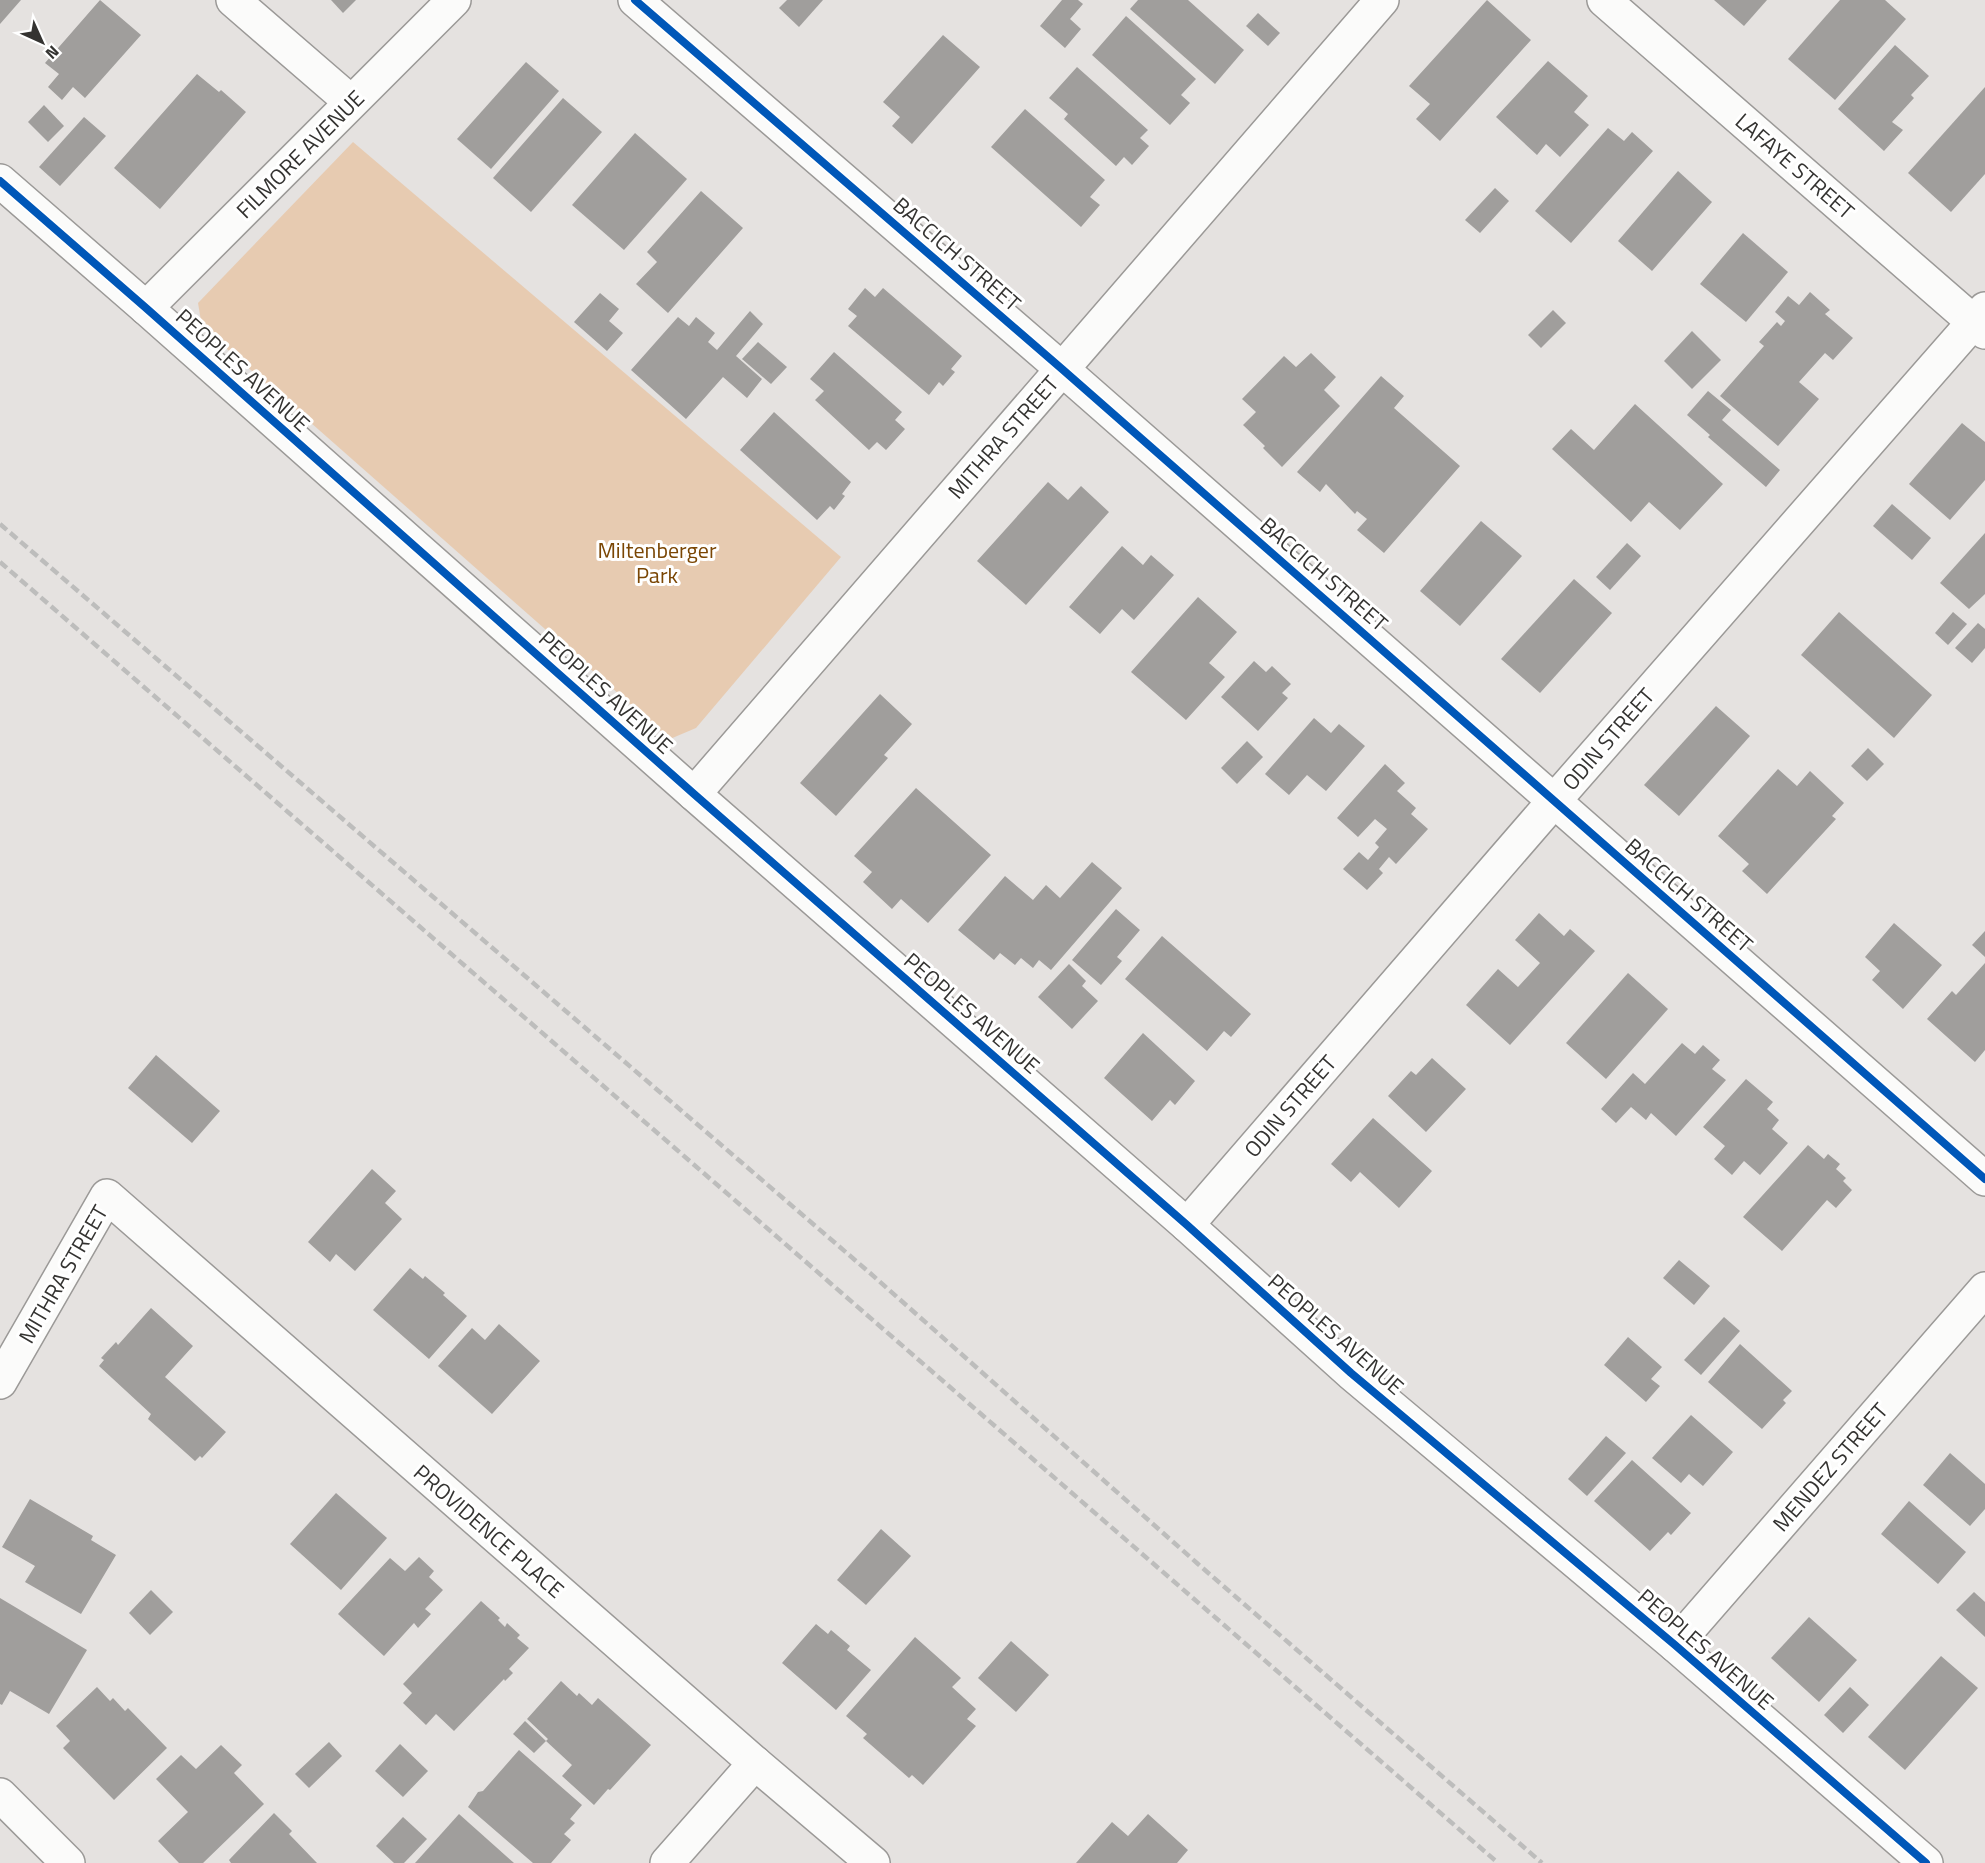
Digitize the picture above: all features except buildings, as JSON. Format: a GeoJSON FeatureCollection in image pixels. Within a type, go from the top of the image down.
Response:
{"type":"FeatureCollection","features":[{"type":"Feature","properties":{"kind":"street"},"geometry":{"type":"LineString","coordinates":[[233,0],[351,102]]}},
{"type":"Feature","properties":{"kind":"street","name":"FILMORE AVENUE"},"geometry":{"type":"LineString","coordinates":[[146,308],[454,0]]}},
{"type":"Feature","properties":{"kind":"street","name":"BACCICH STREET"},"geometry":{"type":"LineString","coordinates":[[635,0],[1062,369],[1985,1179]]}},
{"type":"Feature","properties":{"kind":"street","name":"MITHRA STREET"},"geometry":{"type":"LineString","coordinates":[[694,794],[1382,0]]}},
{"type":"Feature","properties":{"kind":"street","name":"LAFAYE STREET"},"geometry":{"type":"LineString","coordinates":[[1604,0],[1981,321]]}},
{"type":"Feature","properties":{"kind":"street","name":"PEOPLES AVENUE"},"geometry":{"type":"LineString","coordinates":[[0,181],[694,794],[1187,1225],[1351,1373],[1675,1645],[1926,1863]]}},
{"type":"Feature","properties":{"kind":"street","name":"ODIN STREET"},"geometry":{"type":"LineString","coordinates":[[1187,1225],[1554,801],[1981,321]]}},
{"type":"Feature","properties":{"kind":"street","name":"MITHRA STREET"},"geometry":{"type":"LineString","coordinates":[[0,1382],[107,1196]]}},
{"type":"Feature","properties":{"kind":"street","name":"PROVIDENCE PLACE"},"geometry":{"type":"LineString","coordinates":[[107,1196],[755,1763],[873,1863]]}},
{"type":"Feature","properties":{"kind":"street","name":"MENDEZ STREET"},"geometry":{"type":"LineString","coordinates":[[1675,1645],[1985,1289]]}},
{"type":"Feature","properties":{"kind":"street"},"geometry":{"type":"LineString","coordinates":[[667,1863],[755,1763]]}},
{"type":"Feature","properties":{"kind":"street"},"geometry":{"type":"LineString","coordinates":[[0,1795],[68,1863]]}},
{"type":"Feature","properties":{"kind":"green space","name":"Miltenberger Park"},"geometry":{"type":"Polygon","coordinates":[[[353,142],[841,557],[696,728],[670,739],[202,327],[198,303],[353,142]]]}},
{"type":"Feature","properties":{"kind":"railway"},"geometry":{"type":"LineString","coordinates":[[0,524],[870,1273],[1198,1564],[1542,1863]]}},
{"type":"Feature","properties":{"kind":"railway"},"geometry":{"type":"LineString","coordinates":[[0,562],[1498,1863]]}},
{"type":"Feature","properties":{"kind":"cycle path"},"geometry":{"type":"LineString","coordinates":[[635,0],[1062,369],[1985,1179]]}},
{"type":"Feature","properties":{"kind":"cycle path"},"geometry":{"type":"LineString","coordinates":[[0,181],[694,794],[1187,1225],[1351,1373],[1675,1645],[1926,1863]]}}]}
